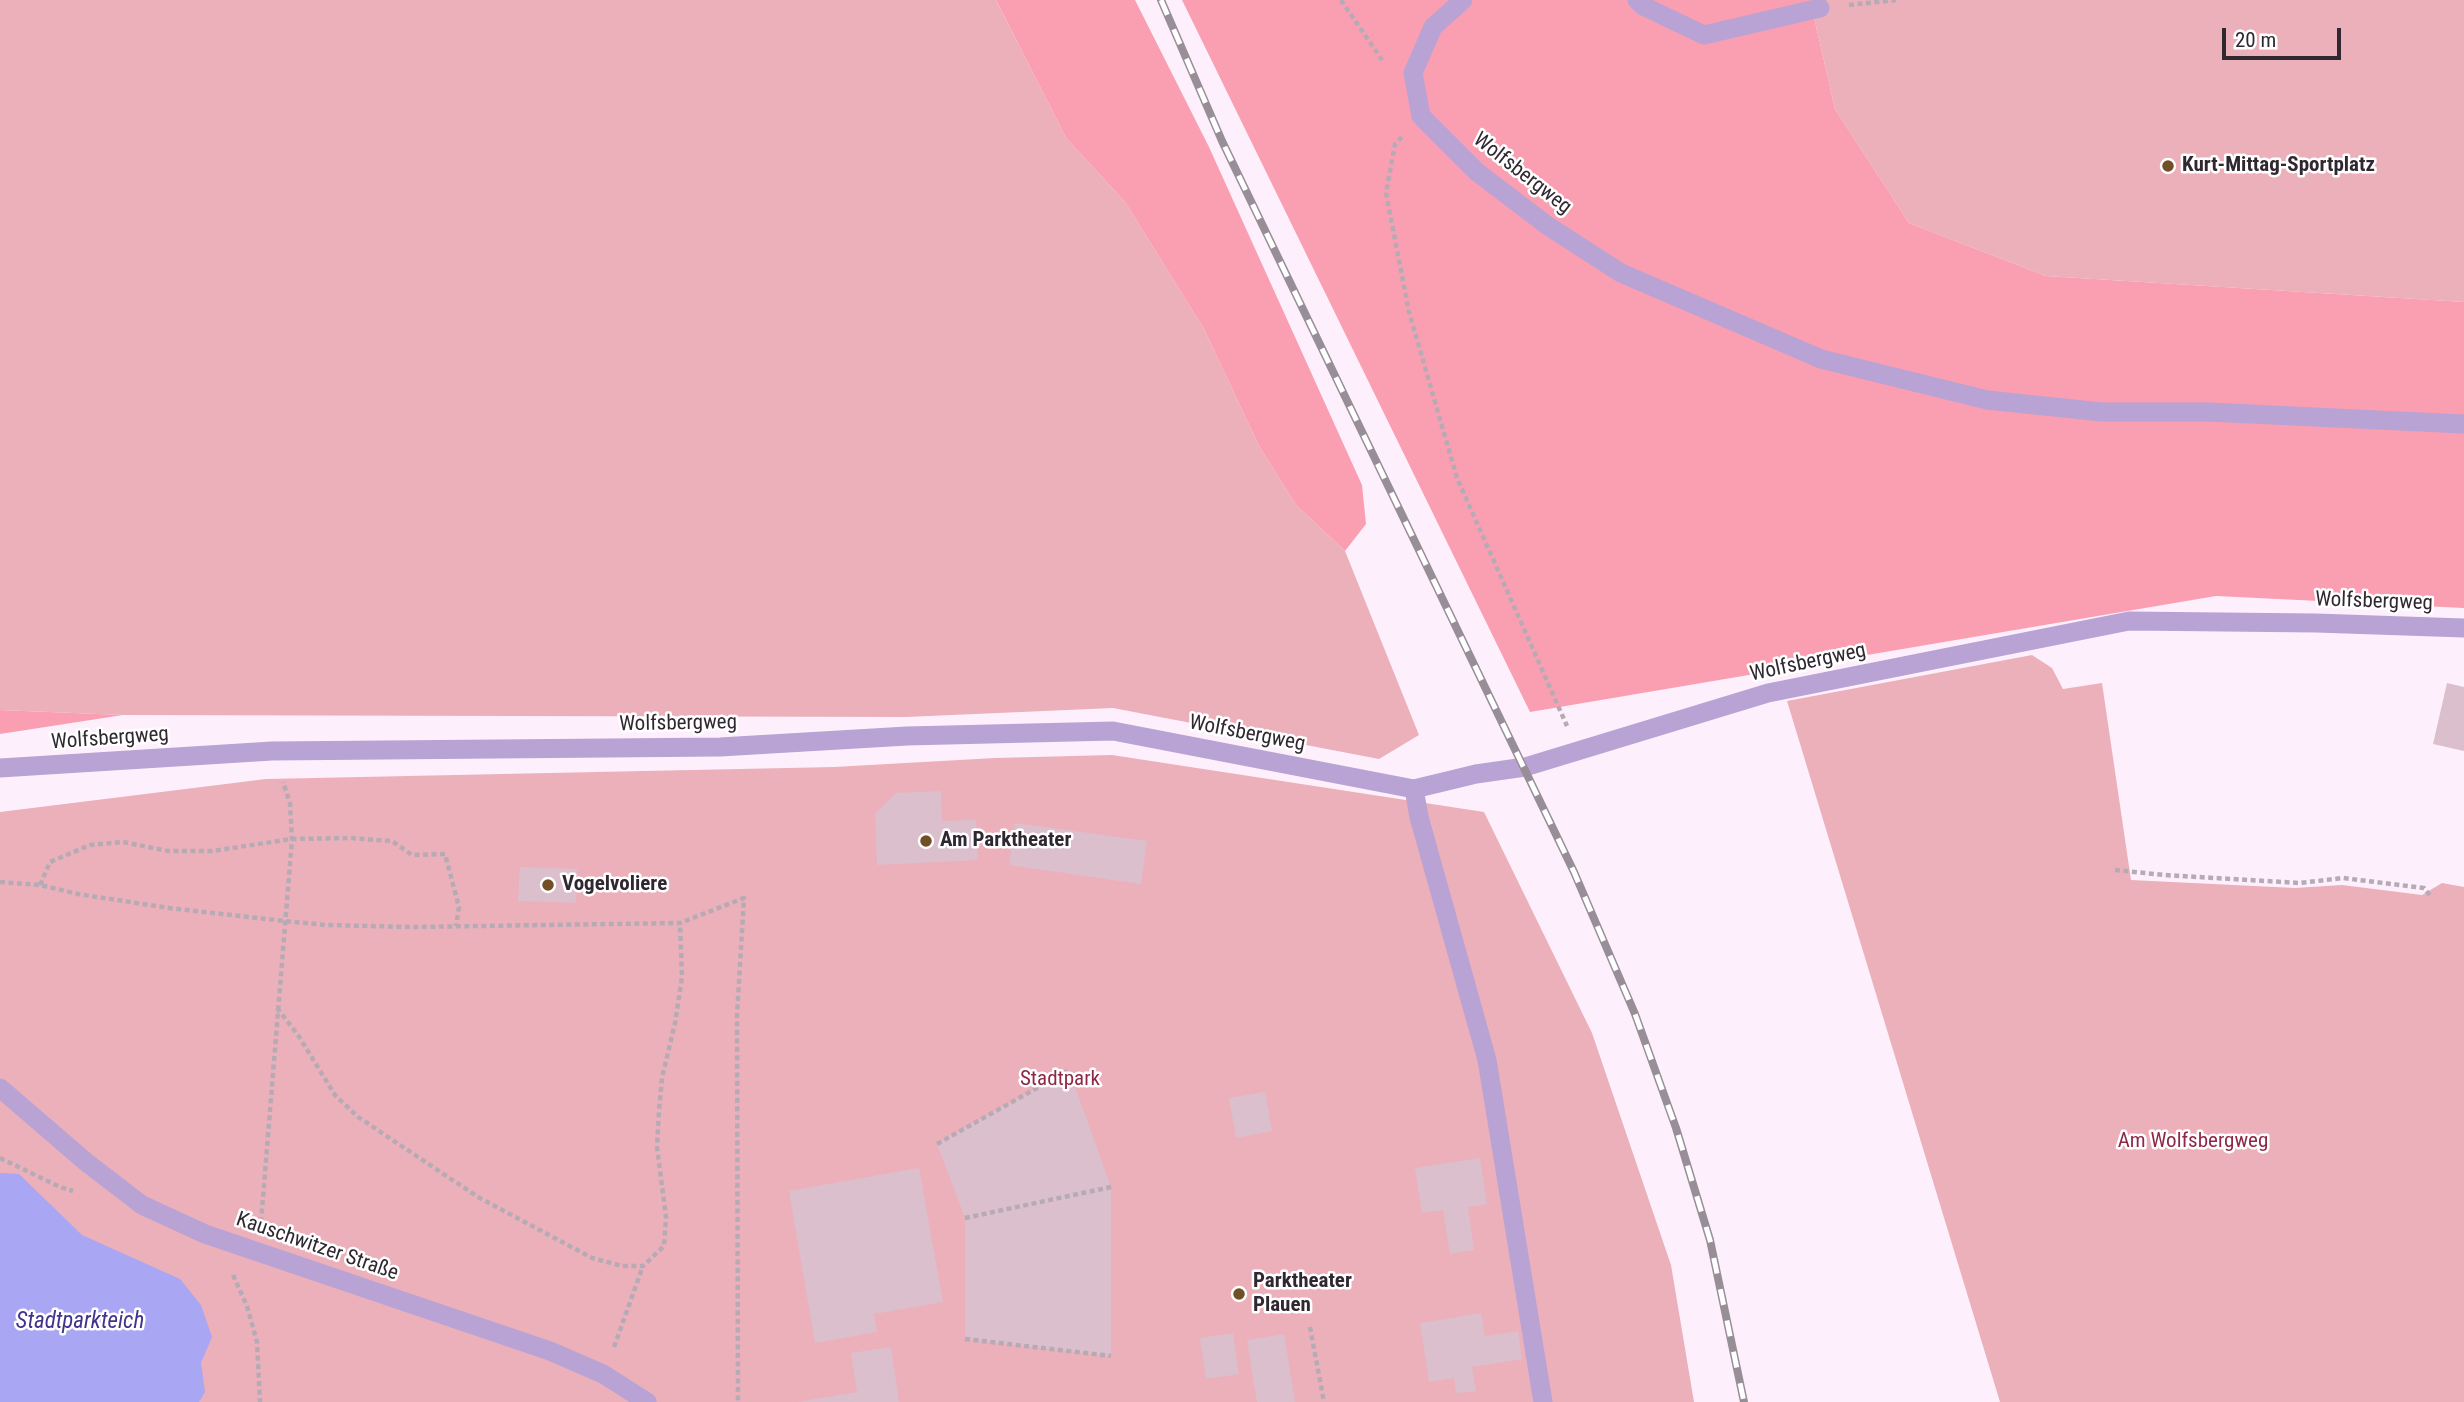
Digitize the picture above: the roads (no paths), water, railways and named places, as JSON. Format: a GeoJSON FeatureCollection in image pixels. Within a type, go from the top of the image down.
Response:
{"type":"FeatureCollection","features":[{"type":"Feature","properties":{"kind":"street","name":"Wolfsbergweg"},"geometry":{"type":"LineString","coordinates":[[1463,0],[1433,27],[1413,73],[1421,116],[1477,172],[1548,226],[1621,273],[1821,359],[1987,400],[2102,412],[2209,412],[2464,424]]}},
{"type":"Feature","properties":{"kind":"street"},"geometry":{"type":"LineString","coordinates":[[1637,0],[1643,6],[1704,35],[1820,8]]}},
{"type":"Feature","properties":{"kind":"street","name":"Wolfsbergweg"},"geometry":{"type":"LineString","coordinates":[[0,768],[272,751],[720,747],[907,736],[1113,731],[1414,789],[1476,774],[1525,767],[1768,693],[2129,621],[2464,628]]}},
{"type":"Feature","properties":{"kind":"street"},"geometry":{"type":"LineString","coordinates":[[1414,789],[1419,817],[1487,1059],[1543,1402]]}},
{"type":"Feature","properties":{"kind":"street","name":"Kauschwitzer Straße"},"geometry":{"type":"LineString","coordinates":[[0,1088],[86,1162],[142,1205],[205,1234],[550,1351],[603,1374],[647,1402]]}},
{"type":"Feature","properties":{"kind":"water","name":"Stadtparkteich"},"geometry":{"type":"Polygon","coordinates":[[[0,1173],[19,1174],[82,1235],[180,1279],[201,1305],[212,1337],[201,1363],[205,1392],[199,1402],[0,1402],[0,1173]]]}},
{"type":"Feature","properties":{"kind":"railway"},"geometry":{"type":"LineString","coordinates":[[1161,0],[1222,141],[1574,872],[1635,1014],[1676,1128],[1710,1240],[1744,1402]]}},
{"type":"Feature","properties":{"kind":"place","name":"Kurt-Mittag-Sportplatz"},"geometry":{"type":"Point","coordinates":[2168,166]}},
{"type":"Feature","properties":{"kind":"place","name":"Am Parktheater"},"geometry":{"type":"Point","coordinates":[926,841]}},
{"type":"Feature","properties":{"kind":"place","name":"Vogelvoliere"},"geometry":{"type":"Point","coordinates":[548,885]}},
{"type":"Feature","properties":{"kind":"place","name":"Parktheater Plauen"},"geometry":{"type":"Point","coordinates":[1239,1294]}},
{"type":"Feature","properties":{"kind":"park label","name":"Stadtpark"},"geometry":{"type":"Point","coordinates":[1060,1080]}},
{"type":"Feature","properties":{"kind":"park label","name":"Am Wolfsbergweg"},"geometry":{"type":"Point","coordinates":[2193,1142]}}]}
